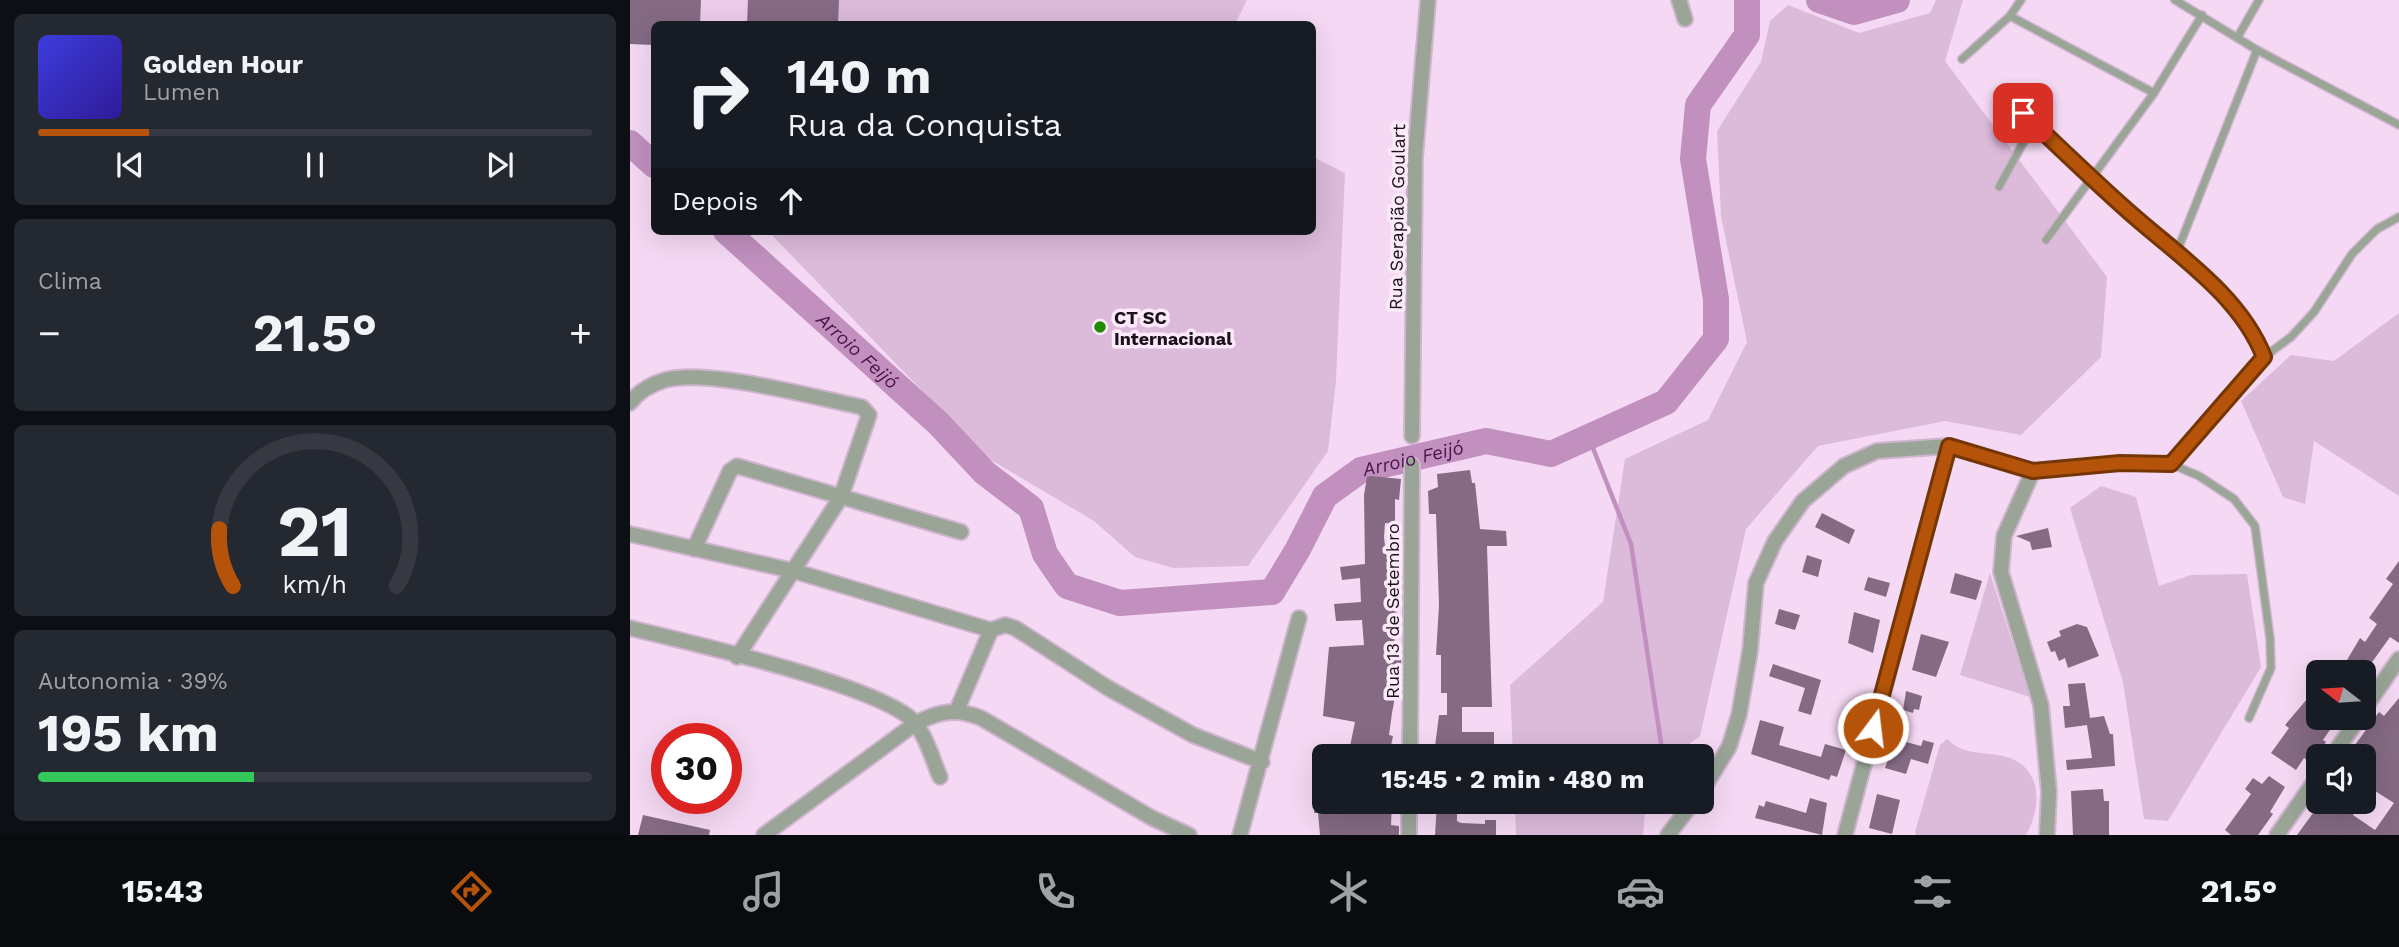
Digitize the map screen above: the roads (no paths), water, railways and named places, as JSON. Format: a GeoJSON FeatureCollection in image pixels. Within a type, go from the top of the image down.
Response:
{"type":"FeatureCollection","features":[{"type":"Feature","properties":{"kind":"street","name":"Rua Serapião Goulart"},"geometry":{"type":"LineString","coordinates":[[1412,436],[1415,157],[1428,0]]}},
{"type":"Feature","properties":{"kind":"street"},"geometry":{"type":"LineString","coordinates":[[1679,0],[1685,19]]}},
{"type":"Feature","properties":{"kind":"street"},"geometry":{"type":"LineString","coordinates":[[630,403],[637,394],[666,380],[708,377],[862,407],[869,415],[841,497],[737,657]]}},
{"type":"Feature","properties":{"kind":"street"},"geometry":{"type":"LineString","coordinates":[[1845,835],[1949,446]]}},
{"type":"Feature","properties":{"kind":"street"},"geometry":{"type":"LineString","coordinates":[[1714,771],[1729,747],[1750,651],[1756,583],[1788,520],[1803,501],[1844,466],[1877,451],[1949,446],[2033,471],[2004,536],[2000,563],[2041,705],[2049,792],[2046,835]]}},
{"type":"Feature","properties":{"kind":"street","name":"Rua 13 de Setembro"},"geometry":{"type":"LineString","coordinates":[[1410,744],[1412,465]]}},
{"type":"Feature","properties":{"kind":"street"},"geometry":{"type":"LineString","coordinates":[[694,549],[732,468],[737,466],[961,532]]}},
{"type":"Feature","properties":{"kind":"street"},"geometry":{"type":"LineString","coordinates":[[630,534],[794,571],[991,630],[1005,625],[1015,628],[1108,688],[1193,735],[1262,762]]}},
{"type":"Feature","properties":{"kind":"street"},"geometry":{"type":"LineString","coordinates":[[1240,835],[1299,618]]}},
{"type":"Feature","properties":{"kind":"street"},"geometry":{"type":"LineString","coordinates":[[630,628],[803,673],[876,698],[916,723],[940,777]]}},
{"type":"Feature","properties":{"kind":"street"},"geometry":{"type":"LineString","coordinates":[[957,710],[991,630]]}},
{"type":"Feature","properties":{"kind":"street"},"geometry":{"type":"LineString","coordinates":[[2376,692],[2399,659]]}},
{"type":"Feature","properties":{"kind":"street"},"geometry":{"type":"LineString","coordinates":[[764,835],[916,723],[943,712],[957,710],[982,718],[1152,818],[1189,835]]}},
{"type":"Feature","properties":{"kind":"street"},"geometry":{"type":"LineString","coordinates":[[2277,835],[2306,794]]}},
{"type":"Feature","properties":{"kind":"street"},"geometry":{"type":"LineString","coordinates":[[1409,814],[1409,835]]}},
{"type":"Feature","properties":{"kind":"street"},"geometry":{"type":"LineString","coordinates":[[1668,835],[1684,814]]}},
{"type":"Feature","properties":{"kind":"lane"},"geometry":{"type":"LineString","coordinates":[[1962,59],[2010,16],[2021,0]]}},
{"type":"Feature","properties":{"kind":"lane"},"geometry":{"type":"LineString","coordinates":[[2175,0],[2192,4],[2202,15],[2257,50],[2399,125]]}},
{"type":"Feature","properties":{"kind":"lane"},"geometry":{"type":"LineString","coordinates":[[2237,38],[2259,0]]}},
{"type":"Feature","properties":{"kind":"lane"},"geometry":{"type":"LineString","coordinates":[[2046,240],[2154,93],[2202,15]]}},
{"type":"Feature","properties":{"kind":"lane"},"geometry":{"type":"LineString","coordinates":[[2010,16],[2154,93]]}},
{"type":"Feature","properties":{"kind":"lane"},"geometry":{"type":"LineString","coordinates":[[2176,254],[2257,50]]}},
{"type":"Feature","properties":{"kind":"lane"},"geometry":{"type":"LineString","coordinates":[[2012,102],[2091,178],[2217,288],[2255,334],[2264,357]]}},
{"type":"Feature","properties":{"kind":"lane"},"geometry":{"type":"LineString","coordinates":[[1999,187],[2034,123]]}},
{"type":"Feature","properties":{"kind":"lane"},"geometry":{"type":"LineString","coordinates":[[2171,464],[2264,357],[2291,337],[2314,312],[2352,254],[2377,229],[2399,217]]}},
{"type":"Feature","properties":{"kind":"lane"},"geometry":{"type":"LineString","coordinates":[[2033,471],[2120,463],[2171,464],[2199,476],[2234,499],[2255,526],[2271,668],[2249,718]]}},
{"type":"Feature","properties":{"kind":"waterway","name":"Arroio Feijó"},"geometry":{"type":"LineString","coordinates":[[730,235],[938,423],[985,473],[1031,508],[1045,554],[1067,586],[1120,603],[1272,592],[1325,496],[1361,470],[1486,441],[1551,454],[1666,402],[1716,339],[1716,299],[1693,159],[1698,105],[1747,35],[1747,0]]}},
{"type":"Feature","properties":{"kind":"waterway","name":"Arroio Feijó"},"geometry":{"type":"LineString","coordinates":[[1819,0],[1854,12],[1897,0]]}},
{"type":"Feature","properties":{"kind":"waterway","name":"Arroio Feijó"},"geometry":{"type":"LineString","coordinates":[[630,143],[651,162]]}},
{"type":"Feature","properties":{"kind":"waterway"},"geometry":{"type":"LineString","coordinates":[[1589,438],[1631,544],[1661,744]]}},
{"type":"Feature","properties":{"kind":"place","name":"CT SC Internacional"},"geometry":{"type":"Point","coordinates":[1100,327]}}]}
